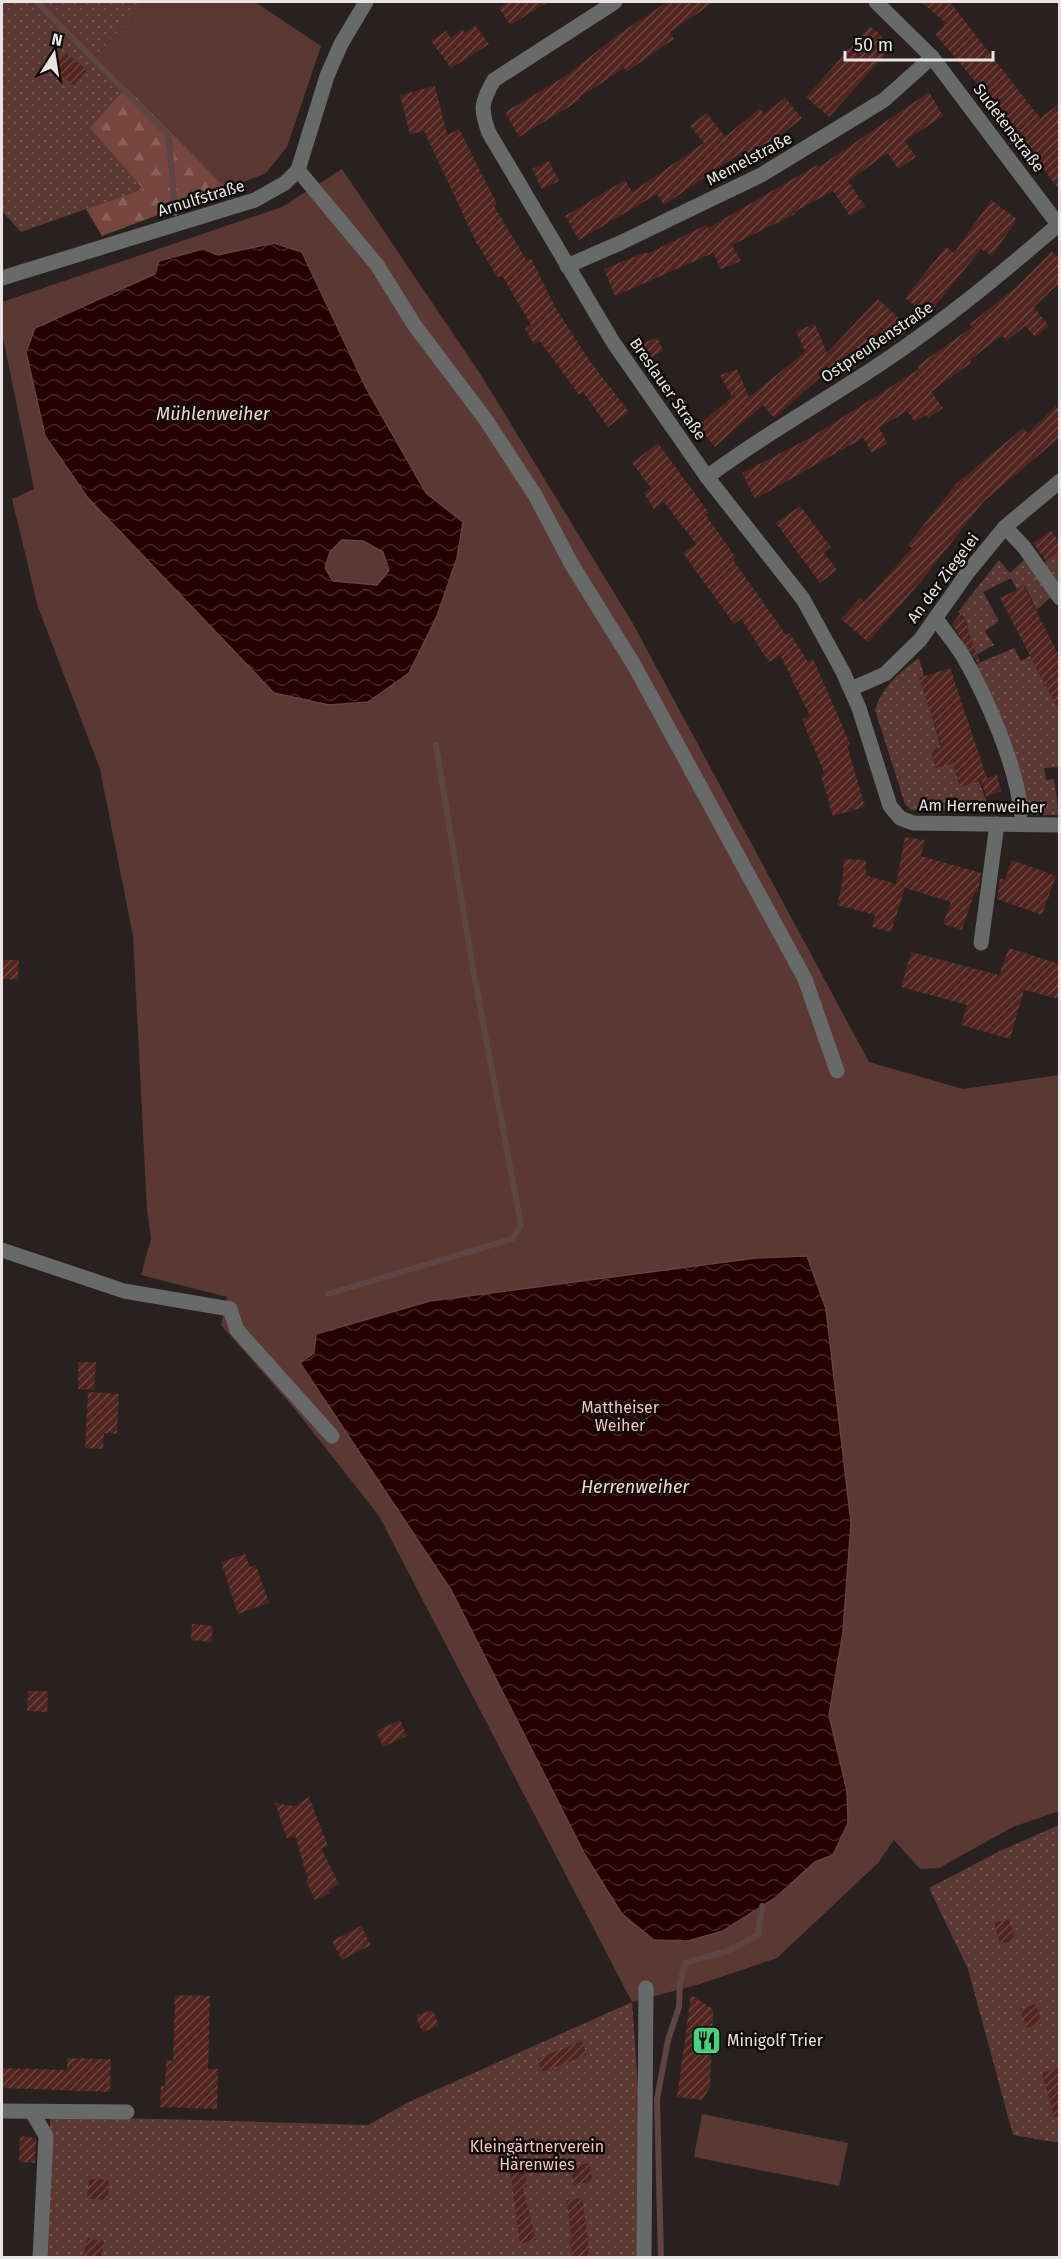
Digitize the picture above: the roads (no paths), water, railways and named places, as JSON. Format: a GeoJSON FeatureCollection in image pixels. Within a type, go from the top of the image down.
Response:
{"type":"FeatureCollection","features":[{"type":"Feature","properties":{"kind":"street"},"geometry":{"type":"LineString","coordinates":[[366,2],[340,44],[327,76],[298,170],[377,265],[415,326],[486,420],[534,495],[572,565],[634,664],[805,979],[837,1071]]}},
{"type":"Feature","properties":{"kind":"street","name":"Breslauer Straße"},"geometry":{"type":"LineString","coordinates":[[615,2],[494,80],[485,96],[482,113],[489,133],[613,342],[707,477],[803,599],[836,655],[851,689]]}},
{"type":"Feature","properties":{"kind":"street","name":"Sudetenstraße"},"geometry":{"type":"LineString","coordinates":[[876,2],[932,57],[1015,164],[1059,226]]}},
{"type":"Feature","properties":{"kind":"street","name":"Memelstraße"},"geometry":{"type":"LineString","coordinates":[[567,266],[762,175],[884,100],[932,57]]}},
{"type":"Feature","properties":{"kind":"street","name":"Arnulfstraße"},"geometry":{"type":"LineString","coordinates":[[2,278],[255,200],[285,183],[298,170]]}},
{"type":"Feature","properties":{"kind":"street","name":"Ostpreußenstraße"},"geometry":{"type":"LineString","coordinates":[[707,477],[752,444],[895,354],[984,290],[1059,226]]}},
{"type":"Feature","properties":{"kind":"street","name":"An der Ziegelei"},"geometry":{"type":"LineString","coordinates":[[851,689],[885,674],[920,640],[968,572],[1005,526],[1059,481]]}},
{"type":"Feature","properties":{"kind":"street"},"geometry":{"type":"LineString","coordinates":[[1005,526],[1024,547],[1059,598]]}},
{"type":"Feature","properties":{"kind":"street"},"geometry":{"type":"LineString","coordinates":[[936,618],[962,653],[986,699],[1019,790],[1021,812]]}},
{"type":"Feature","properties":{"kind":"street","name":"Am Herrenweiher"},"geometry":{"type":"LineString","coordinates":[[851,689],[890,806],[900,819],[913,823],[1059,825]]}},
{"type":"Feature","properties":{"kind":"street"},"geometry":{"type":"LineString","coordinates":[[981,943],[997,824]]}},
{"type":"Feature","properties":{"kind":"street"},"geometry":{"type":"LineString","coordinates":[[2,1250],[124,1291],[230,1309],[237,1330],[253,1345],[332,1436]]}},
{"type":"Feature","properties":{"kind":"street"},"geometry":{"type":"LineString","coordinates":[[644,2258],[646,1988]]}},
{"type":"Feature","properties":{"kind":"street"},"geometry":{"type":"LineString","coordinates":[[2,2111],[127,2112]]}},
{"type":"Feature","properties":{"kind":"street"},"geometry":{"type":"LineString","coordinates":[[33,2112],[46,2136],[40,2258]]}},
{"type":"Feature","properties":{"kind":"water","name":"Mühlenweiher"},"geometry":{"type":"Polygon","coordinates":[[[274,243],[302,252],[366,388],[426,493],[463,522],[457,558],[437,616],[409,673],[368,702],[329,705],[274,693],[88,498],[45,436],[26,352],[35,328],[155,274],[159,261],[203,249],[218,255],[274,243]],[[342,540],[330,552],[325,568],[333,581],[377,585],[389,570],[383,552],[363,541],[342,540]]]}},
{"type":"Feature","properties":{"kind":"water","name":"Herrenweiher"},"geometry":{"type":"Polygon","coordinates":[[[807,1256],[826,1309],[851,1523],[843,1632],[829,1715],[847,1791],[848,1823],[833,1855],[815,1862],[775,1898],[723,1931],[688,1941],[654,1940],[622,1914],[585,1855],[451,1590],[300,1363],[314,1353],[316,1334],[430,1301],[756,1258],[807,1256]]]}},
{"type":"Feature","properties":{"kind":"waterway"},"geometry":{"type":"LineString","coordinates":[[37,2],[169,136],[175,213]]}},
{"type":"Feature","properties":{"kind":"waterway"},"geometry":{"type":"LineString","coordinates":[[328,1294],[512,1239],[521,1225],[473,969],[436,745]]}},
{"type":"Feature","properties":{"kind":"waterway"},"geometry":{"type":"LineString","coordinates":[[661,2258],[657,2099],[668,2040],[679,2007],[680,1984],[685,1963],[727,1951],[758,1935],[762,1906]]}},
{"type":"Feature","properties":{"kind":"place","name":"Minigolf Trier"},"geometry":{"type":"Point","coordinates":[706,2040]}},
{"type":"Feature","properties":{"kind":"park label","name":"Mattheiser Weiher"},"geometry":{"type":"Point","coordinates":[620,1416]}},
{"type":"Feature","properties":{"kind":"park label","name":"Kleingärtnerverein Härenwies"},"geometry":{"type":"Point","coordinates":[537,2155]}}]}
